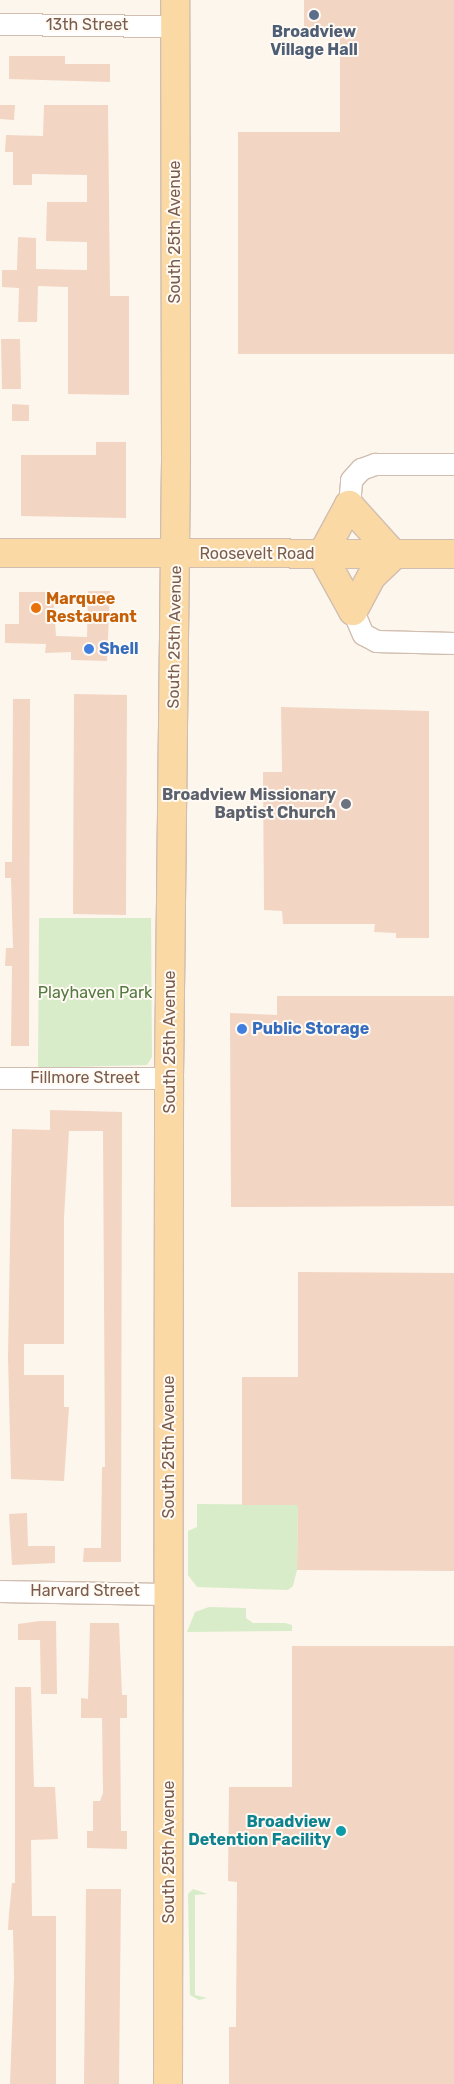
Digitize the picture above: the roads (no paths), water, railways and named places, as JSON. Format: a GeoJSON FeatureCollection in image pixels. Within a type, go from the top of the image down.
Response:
{"type":"FeatureCollection","features":[{"type":"Feature","properties":{"kind":"main road","name":"South 25th Avenue"},"geometry":{"type":"LineString","coordinates":[[168,2084],[169,1078],[176,554],[175,13]]}},
{"type":"Feature","properties":{"kind":"main road"},"geometry":{"type":"LineString","coordinates":[[349,505],[394,555],[372,576],[353,611],[322,555],[349,505]]}},
{"type":"Feature","properties":{"kind":"main road","name":"Roosevelt Road"},"geometry":{"type":"LineString","coordinates":[[0,554],[454,554]]}},
{"type":"Feature","properties":{"kind":"street","name":"13th Street"},"geometry":{"type":"LineString","coordinates":[[0,24],[175,13]]}},
{"type":"Feature","properties":{"kind":"street"},"geometry":{"type":"LineString","coordinates":[[349,505],[351,480],[361,469],[375,464],[454,464]]}},
{"type":"Feature","properties":{"kind":"street"},"geometry":{"type":"LineString","coordinates":[[353,611],[363,634],[376,641],[454,643]]}},
{"type":"Feature","properties":{"kind":"street","name":"Fillmore Street"},"geometry":{"type":"LineString","coordinates":[[0,1078],[169,1078]]}},
{"type":"Feature","properties":{"kind":"street","name":"Harvard Street"},"geometry":{"type":"LineString","coordinates":[[0,1591],[169,1594]]}},
{"type":"Feature","properties":{"kind":"place","name":"Broadview Village Hall"},"geometry":{"type":"Point","coordinates":[314,15]}},
{"type":"Feature","properties":{"kind":"place","name":"Marquee Restaurant"},"geometry":{"type":"Point","coordinates":[36,608]}},
{"type":"Feature","properties":{"kind":"place","name":"Shell"},"geometry":{"type":"Point","coordinates":[89,649]}},
{"type":"Feature","properties":{"kind":"place","name":"Broadview Missionary Baptist Church"},"geometry":{"type":"Point","coordinates":[346,804]}},
{"type":"Feature","properties":{"kind":"place","name":"Public Storage"},"geometry":{"type":"Point","coordinates":[242,1029]}},
{"type":"Feature","properties":{"kind":"place","name":"Broadview Detention Facility"},"geometry":{"type":"Point","coordinates":[341,1831]}},
{"type":"Feature","properties":{"kind":"park label","name":"Playhaven Park"},"geometry":{"type":"Point","coordinates":[95,993]}}]}
